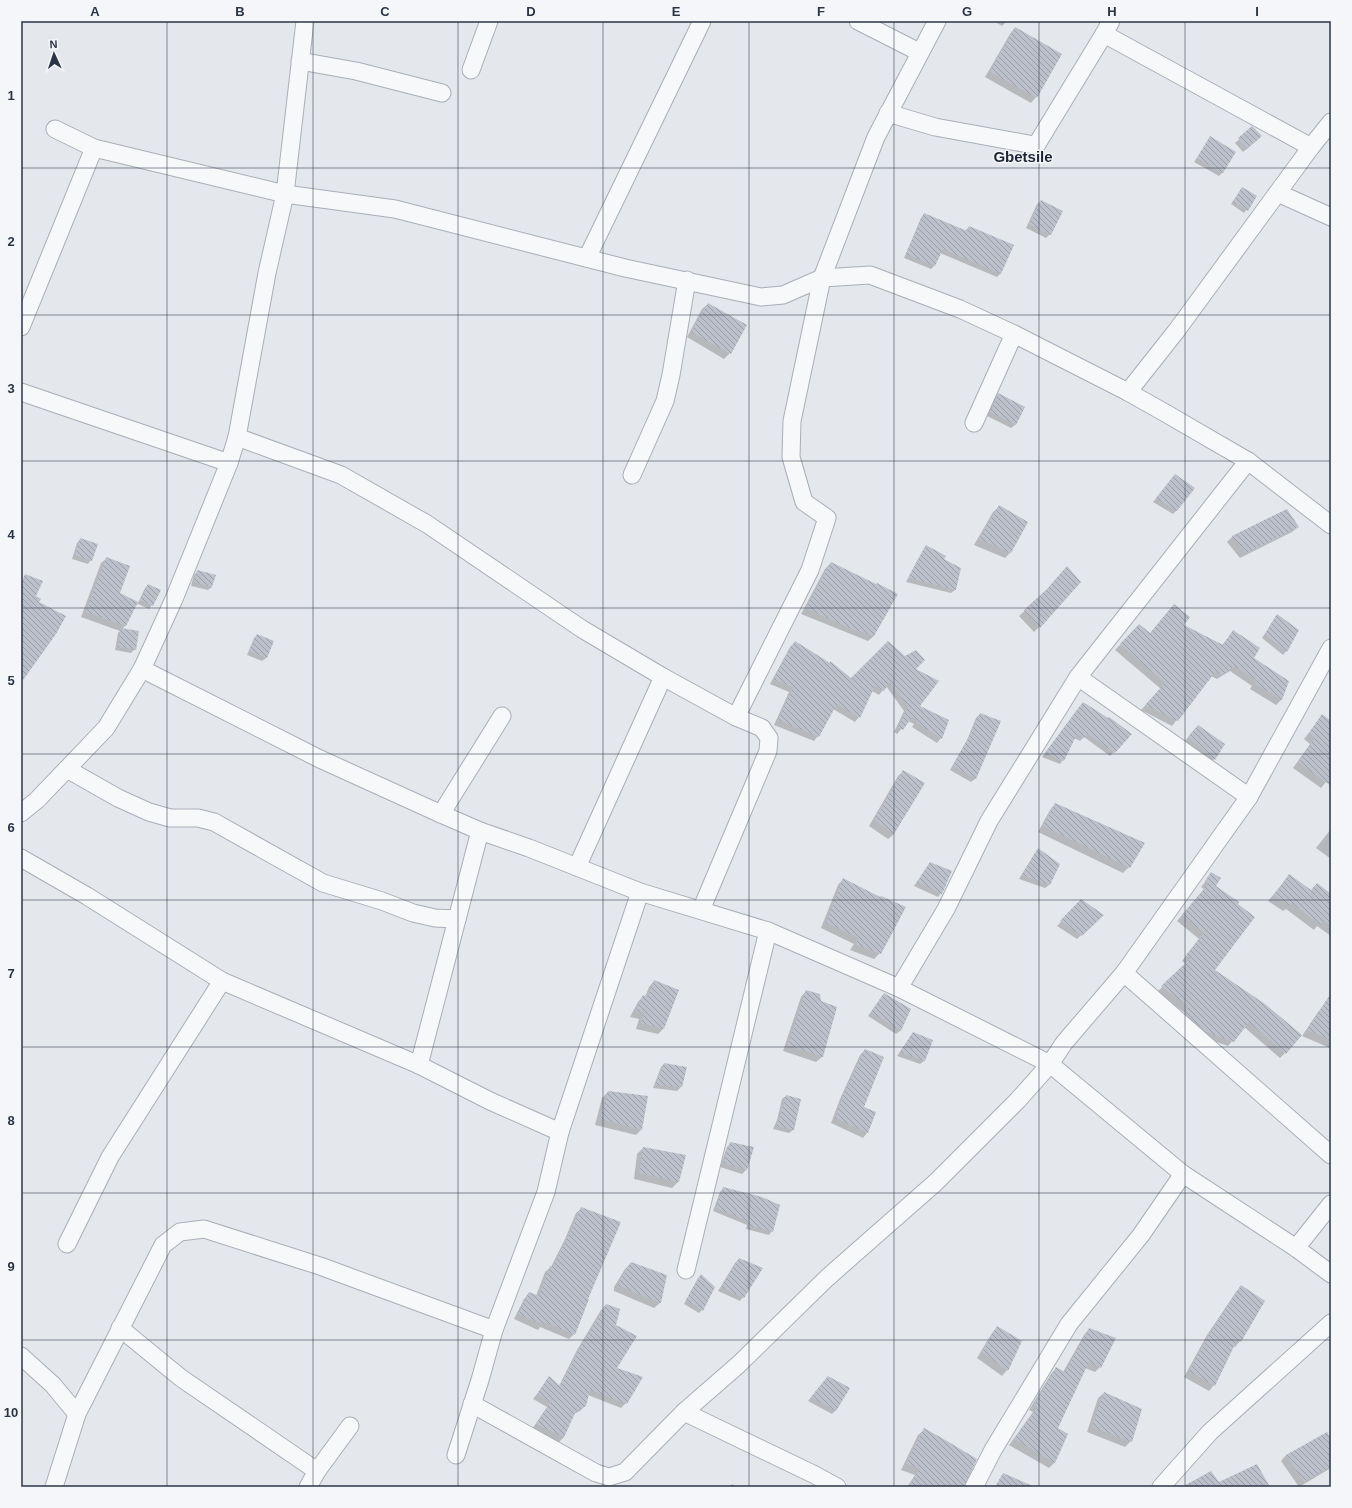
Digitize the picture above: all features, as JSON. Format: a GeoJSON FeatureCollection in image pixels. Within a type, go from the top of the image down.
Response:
{"type":"FeatureCollection","features":[{"type":"Feature","properties":{"kind":"street"},"geometry":{"type":"LineString","coordinates":[[21,813],[37,800],[106,728],[142,669],[174,599],[229,463],[237,438],[267,273],[285,194],[305,21]]}},
{"type":"Feature","properties":{"kind":"street"},"geometry":{"type":"LineString","coordinates":[[471,70],[489,21]]}},
{"type":"Feature","properties":{"kind":"street"},"geometry":{"type":"LineString","coordinates":[[587,258],[702,21]]}},
{"type":"Feature","properties":{"kind":"street"},"geometry":{"type":"LineString","coordinates":[[858,21],[919,52]]}},
{"type":"Feature","properties":{"kind":"street"},"geometry":{"type":"LineString","coordinates":[[736,717],[810,570],[827,518],[804,502],[791,457],[792,421],[822,278],[876,137],[919,52],[937,21]]}},
{"type":"Feature","properties":{"kind":"street"},"geometry":{"type":"LineString","coordinates":[[888,113],[935,127],[1034,145],[1037,144],[1108,28],[1311,147]]}},
{"type":"Feature","properties":{"kind":"street"},"geometry":{"type":"LineString","coordinates":[[300,61],[356,71],[442,93]]}},
{"type":"Feature","properties":{"kind":"street"},"geometry":{"type":"LineString","coordinates":[[1128,392],[1177,330],[1331,122]]}},
{"type":"Feature","properties":{"kind":"street"},"geometry":{"type":"LineString","coordinates":[[55,129],[94,148],[285,194],[395,209],[625,268],[761,297],[783,295],[822,278],[870,275],[960,309],[1014,334],[1128,392],[1248,461],[1331,525]]}},
{"type":"Feature","properties":{"kind":"street"},"geometry":{"type":"LineString","coordinates":[[21,327],[94,148]]}},
{"type":"Feature","properties":{"kind":"street"},"geometry":{"type":"LineString","coordinates":[[1278,192],[1331,217]]}},
{"type":"Feature","properties":{"kind":"street"},"geometry":{"type":"LineString","coordinates":[[632,475],[665,401],[671,375],[687,280]]}},
{"type":"Feature","properties":{"kind":"street"},"geometry":{"type":"LineString","coordinates":[[974,423],[1014,334]]}},
{"type":"Feature","properties":{"kind":"street"},"geometry":{"type":"LineString","coordinates":[[21,392],[229,463]]}},
{"type":"Feature","properties":{"kind":"street"},"geometry":{"type":"LineString","coordinates":[[237,438],[341,475],[427,524],[582,629],[663,677],[736,717],[762,728],[769,738],[768,751],[701,910]]}},
{"type":"Feature","properties":{"kind":"street"},"geometry":{"type":"LineString","coordinates":[[899,988],[946,909],[988,821],[1078,677],[1248,461]]}},
{"type":"Feature","properties":{"kind":"street"},"geometry":{"type":"LineString","coordinates":[[472,1404],[596,1473],[609,1477],[625,1472],[684,1412],[738,1365],[827,1278],[935,1183],[1018,1100],[1050,1064],[1064,1043],[1124,973],[1249,797],[1331,648]]}},
{"type":"Feature","properties":{"kind":"street"},"geometry":{"type":"LineString","coordinates":[[142,669],[320,759],[480,831],[640,892],[768,931],[899,988],[1050,1064],[1183,1174],[1296,1248],[1331,1274]]}},
{"type":"Feature","properties":{"kind":"street"},"geometry":{"type":"LineString","coordinates":[[577,867],[663,677]]}},
{"type":"Feature","properties":{"kind":"street"},"geometry":{"type":"LineString","coordinates":[[1078,677],[1249,797]]}},
{"type":"Feature","properties":{"kind":"street"},"geometry":{"type":"LineString","coordinates":[[441,814],[502,716]]}},
{"type":"Feature","properties":{"kind":"street"},"geometry":{"type":"LineString","coordinates":[[67,769],[118,798],[149,812],[170,818],[198,818],[214,822],[323,883],[382,901],[413,913],[435,918],[457,919]]}},
{"type":"Feature","properties":{"kind":"street"},"geometry":{"type":"LineString","coordinates":[[419,1065],[480,831]]}},
{"type":"Feature","properties":{"kind":"street"},"geometry":{"type":"LineString","coordinates":[[21,858],[87,896],[222,982],[419,1065],[490,1101],[560,1132]]}},
{"type":"Feature","properties":{"kind":"street"},"geometry":{"type":"LineString","coordinates":[[456,1455],[494,1330],[546,1192],[560,1132],[640,892]]}},
{"type":"Feature","properties":{"kind":"street"},"geometry":{"type":"LineString","coordinates":[[686,1270],[768,931]]}},
{"type":"Feature","properties":{"kind":"street"},"geometry":{"type":"LineString","coordinates":[[1124,973],[1331,1155]]}},
{"type":"Feature","properties":{"kind":"street"},"geometry":{"type":"LineString","coordinates":[[66,1244],[110,1157],[222,982]]}},
{"type":"Feature","properties":{"kind":"street"},"geometry":{"type":"LineString","coordinates":[[974,1487],[993,1450],[1070,1324],[1141,1235],[1183,1174]]}},
{"type":"Feature","properties":{"kind":"street"},"geometry":{"type":"LineString","coordinates":[[1296,1248],[1331,1204]]}},
{"type":"Feature","properties":{"kind":"street"},"geometry":{"type":"LineString","coordinates":[[54,1487],[77,1414],[163,1245],[180,1232],[204,1229],[320,1266],[494,1330]]}},
{"type":"Feature","properties":{"kind":"street"},"geometry":{"type":"LineString","coordinates":[[1161,1487],[1210,1432],[1331,1323]]}},
{"type":"Feature","properties":{"kind":"street"},"geometry":{"type":"LineString","coordinates":[[120,1328],[181,1378],[317,1471]]}},
{"type":"Feature","properties":{"kind":"street"},"geometry":{"type":"LineString","coordinates":[[21,1356],[53,1384],[77,1414]]}},
{"type":"Feature","properties":{"kind":"street"},"geometry":{"type":"LineString","coordinates":[[684,1412],[837,1487]]}},
{"type":"Feature","properties":{"kind":"street"},"geometry":{"type":"LineString","coordinates":[[308,1487],[317,1471],[350,1426]]}},
{"type":"Feature","properties":{"kind":"building"},"geometry":{"type":"Polygon","coordinates":[[[1015,27],[1062,54],[1037,98],[990,72],[1015,27]]]}},
{"type":"Feature","properties":{"kind":"building"},"geometry":{"type":"Polygon","coordinates":[[[1252,126],[1262,136],[1247,149],[1238,138],[1252,126]]]}},
{"type":"Feature","properties":{"kind":"building"},"geometry":{"type":"Polygon","coordinates":[[[1210,136],[1236,152],[1223,173],[1197,158],[1210,136]]]}},
{"type":"Feature","properties":{"kind":"building"},"geometry":{"type":"Polygon","coordinates":[[[1242,187],[1257,196],[1248,211],[1233,202],[1242,187]]]}},
{"type":"Feature","properties":{"kind":"building"},"geometry":{"type":"Polygon","coordinates":[[[1041,200],[1063,211],[1051,235],[1029,224],[1041,200]]]}},
{"type":"Feature","properties":{"kind":"building"},"geometry":{"type":"Polygon","coordinates":[[[924,213],[967,231],[969,226],[1014,245],[1001,274],[943,249],[935,266],[906,254],[924,213]]]}},
{"type":"Feature","properties":{"kind":"building"},"geometry":{"type":"Polygon","coordinates":[[[708,303],[747,325],[731,354],[691,332],[708,303]]]}},
{"type":"Feature","properties":{"kind":"building"},"geometry":{"type":"Polygon","coordinates":[[[998,393],[1025,407],[1016,425],[990,412],[998,393]]]}},
{"type":"Feature","properties":{"kind":"building"},"geometry":{"type":"Polygon","coordinates":[[[1175,474],[1195,488],[1177,511],[1156,498],[1175,474]]]}},
{"type":"Feature","properties":{"kind":"building"},"geometry":{"type":"Polygon","coordinates":[[[999,505],[1028,522],[1011,553],[979,539],[999,505]]]}},
{"type":"Feature","properties":{"kind":"building"},"geometry":{"type":"Polygon","coordinates":[[[1287,509],[1299,527],[1246,553],[1232,536],[1287,509]]]}},
{"type":"Feature","properties":{"kind":"building"},"geometry":{"type":"Polygon","coordinates":[[[80,538],[98,544],[92,561],[75,555],[80,538]]]}},
{"type":"Feature","properties":{"kind":"building"},"geometry":{"type":"Polygon","coordinates":[[[926,545],[946,556],[944,559],[961,568],[956,590],[908,578],[926,545]]]}},
{"type":"Feature","properties":{"kind":"building"},"geometry":{"type":"Polygon","coordinates":[[[106,557],[130,566],[120,593],[138,602],[126,626],[86,612],[106,557]]]}},
{"type":"Feature","properties":{"kind":"building"},"geometry":{"type":"Polygon","coordinates":[[[831,562],[898,594],[874,636],[847,627],[806,608],[831,562]]]}},
{"type":"Feature","properties":{"kind":"building"},"geometry":{"type":"Polygon","coordinates":[[[1067,566],[1081,582],[1040,628],[1024,610],[1047,589],[1067,566]]]}},
{"type":"Feature","properties":{"kind":"building"},"geometry":{"type":"Polygon","coordinates":[[[197,570],[216,575],[212,587],[194,582],[197,570]]]}},
{"type":"Feature","properties":{"kind":"building"},"geometry":{"type":"Polygon","coordinates":[[[25,574],[43,581],[36,596],[41,599],[39,602],[66,616],[56,634],[21,683],[21,584],[25,574]]]}},
{"type":"Feature","properties":{"kind":"building"},"geometry":{"type":"Polygon","coordinates":[[[148,584],[161,590],[153,606],[140,600],[148,584]]]}},
{"type":"Feature","properties":{"kind":"building"},"geometry":{"type":"Polygon","coordinates":[[[1174,604],[1190,617],[1184,625],[1223,645],[1233,630],[1260,648],[1254,658],[1289,681],[1282,700],[1254,683],[1257,680],[1235,666],[1222,675],[1216,671],[1178,721],[1145,705],[1165,683],[1120,644],[1139,624],[1150,633],[1174,604]]]}},
{"type":"Feature","properties":{"kind":"building"},"geometry":{"type":"Polygon","coordinates":[[[1277,614],[1299,630],[1287,652],[1265,634],[1277,614]]]}},
{"type":"Feature","properties":{"kind":"building"},"geometry":{"type":"Polygon","coordinates":[[[121,628],[139,631],[136,650],[118,647],[121,628]]]}},
{"type":"Feature","properties":{"kind":"building"},"geometry":{"type":"Polygon","coordinates":[[[257,634],[274,641],[267,658],[249,651],[257,634]]]}},
{"type":"Feature","properties":{"kind":"building"},"geometry":{"type":"Polygon","coordinates":[[[795,641],[830,663],[830,661],[851,678],[888,641],[905,656],[916,650],[925,660],[916,669],[939,681],[920,706],[949,720],[942,739],[916,722],[917,719],[912,717],[903,730],[898,727],[908,706],[890,682],[884,691],[875,686],[860,718],[837,704],[819,737],[778,720],[793,687],[773,679],[795,641]]]}},
{"type":"Feature","properties":{"kind":"building"},"geometry":{"type":"Polygon","coordinates":[[[1083,702],[1108,718],[1109,717],[1132,734],[1115,753],[1088,734],[1084,738],[1077,734],[1064,761],[1045,753],[1083,702]]]}},
{"type":"Feature","properties":{"kind":"building"},"geometry":{"type":"Polygon","coordinates":[[[980,713],[1001,721],[976,779],[953,766],[980,713]]]}},
{"type":"Feature","properties":{"kind":"building"},"geometry":{"type":"Polygon","coordinates":[[[1322,714],[1331,721],[1331,786],[1298,762],[1315,738],[1309,733],[1322,714]]]}},
{"type":"Feature","properties":{"kind":"building"},"geometry":{"type":"Polygon","coordinates":[[[1198,725],[1225,744],[1215,760],[1188,737],[1198,725]]]}},
{"type":"Feature","properties":{"kind":"building"},"geometry":{"type":"Polygon","coordinates":[[[903,770],[925,783],[894,834],[874,820],[903,770]]]}},
{"type":"Feature","properties":{"kind":"building"},"geometry":{"type":"Polygon","coordinates":[[[1055,803],[1145,843],[1130,868],[1043,826],[1055,803]]]}},
{"type":"Feature","properties":{"kind":"building"},"geometry":{"type":"Polygon","coordinates":[[[1038,848],[1060,864],[1050,885],[1022,875],[1038,848]]]}},
{"type":"Feature","properties":{"kind":"building"},"geometry":{"type":"Polygon","coordinates":[[[930,862],[952,871],[942,894],[917,882],[930,862]]]}},
{"type":"Feature","properties":{"kind":"building"},"geometry":{"type":"Polygon","coordinates":[[[1211,872],[1221,878],[1216,886],[1239,902],[1238,904],[1255,917],[1215,970],[1265,1004],[1302,1035],[1286,1054],[1249,1022],[1234,1042],[1207,1032],[1185,1013],[1189,1007],[1161,986],[1191,958],[1186,955],[1204,933],[1182,915],[1209,883],[1205,881],[1211,872]]]}},
{"type":"Feature","properties":{"kind":"building"},"geometry":{"type":"Polygon","coordinates":[[[1289,874],[1311,890],[1317,883],[1331,894],[1331,926],[1324,921],[1320,925],[1292,903],[1290,906],[1274,895],[1289,874]]]}},
{"type":"Feature","properties":{"kind":"building"},"geometry":{"type":"Polygon","coordinates":[[[843,878],[880,897],[881,896],[906,907],[881,954],[855,944],[859,938],[826,923],[843,878]]]}},
{"type":"Feature","properties":{"kind":"building"},"geometry":{"type":"Polygon","coordinates":[[[1081,899],[1104,915],[1082,936],[1060,921],[1081,899]]]}},
{"type":"Feature","properties":{"kind":"building"},"geometry":{"type":"Polygon","coordinates":[[[654,980],[679,990],[664,1029],[641,1023],[644,1013],[635,1012],[643,995],[648,997],[654,980]]]}},
{"type":"Feature","properties":{"kind":"building"},"geometry":{"type":"Polygon","coordinates":[[[806,990],[820,994],[821,1001],[837,1007],[823,1057],[788,1045],[806,990]]]}},
{"type":"Feature","properties":{"kind":"building"},"geometry":{"type":"Polygon","coordinates":[[[884,993],[911,1009],[901,1031],[871,1012],[884,993]]]}},
{"type":"Feature","properties":{"kind":"building"},"geometry":{"type":"Polygon","coordinates":[[[1331,993],[1331,1040],[1307,1030],[1331,993]]]}},
{"type":"Feature","properties":{"kind":"building"},"geometry":{"type":"Polygon","coordinates":[[[913,1032],[933,1040],[925,1061],[900,1052],[913,1032]]]}},
{"type":"Feature","properties":{"kind":"building"},"geometry":{"type":"Polygon","coordinates":[[[865,1049],[884,1057],[864,1107],[876,1112],[868,1133],[835,1118],[844,1093],[865,1049]]]}},
{"type":"Feature","properties":{"kind":"building"},"geometry":{"type":"Polygon","coordinates":[[[664,1063],[687,1067],[682,1087],[655,1085],[664,1063]]]}},
{"type":"Feature","properties":{"kind":"building"},"geometry":{"type":"Polygon","coordinates":[[[608,1091],[648,1096],[642,1130],[600,1119],[608,1091]]]}},
{"type":"Feature","properties":{"kind":"building"},"geometry":{"type":"Polygon","coordinates":[[[786,1095],[801,1099],[794,1130],[776,1126],[781,1115],[786,1095]]]}},
{"type":"Feature","properties":{"kind":"building"},"geometry":{"type":"Polygon","coordinates":[[[730,1142],[754,1147],[747,1170],[723,1163],[730,1142]]]}},
{"type":"Feature","properties":{"kind":"building"},"geometry":{"type":"Polygon","coordinates":[[[643,1147],[686,1155],[679,1182],[639,1173],[643,1147]]]}},
{"type":"Feature","properties":{"kind":"building"},"geometry":{"type":"Polygon","coordinates":[[[723,1187],[762,1197],[780,1205],[773,1232],[749,1226],[750,1222],[716,1208],[723,1187]]]}},
{"type":"Feature","properties":{"kind":"building"},"geometry":{"type":"Polygon","coordinates":[[[581,1207],[621,1222],[588,1299],[575,1335],[545,1322],[544,1325],[518,1314],[529,1292],[539,1296],[550,1266],[553,1266],[570,1233],[581,1207]]]}},
{"type":"Feature","properties":{"kind":"building"},"geometry":{"type":"Polygon","coordinates":[[[739,1258],[763,1268],[744,1298],[721,1287],[739,1258]]]}},
{"type":"Feature","properties":{"kind":"building"},"geometry":{"type":"Polygon","coordinates":[[[631,1262],[667,1275],[661,1303],[617,1285],[631,1262]]]}},
{"type":"Feature","properties":{"kind":"building"},"geometry":{"type":"Polygon","coordinates":[[[701,1274],[715,1287],[703,1311],[686,1300],[701,1274]]]}},
{"type":"Feature","properties":{"kind":"building"},"geometry":{"type":"Polygon","coordinates":[[[1241,1285],[1265,1301],[1241,1342],[1237,1340],[1215,1386],[1189,1371],[1216,1323],[1241,1285]]]}},
{"type":"Feature","properties":{"kind":"building"},"geometry":{"type":"Polygon","coordinates":[[[606,1304],[620,1309],[616,1325],[637,1336],[617,1368],[643,1377],[627,1404],[590,1390],[586,1406],[576,1411],[564,1437],[536,1424],[551,1402],[537,1394],[549,1376],[560,1386],[582,1344],[606,1304]]]}},
{"type":"Feature","properties":{"kind":"building"},"geometry":{"type":"Polygon","coordinates":[[[997,1326],[1022,1341],[1008,1371],[982,1352],[997,1326]]]}},
{"type":"Feature","properties":{"kind":"building"},"geometry":{"type":"Polygon","coordinates":[[[1089,1328],[1116,1338],[1101,1368],[1089,1362],[1058,1428],[1068,1434],[1055,1463],[1014,1439],[1038,1407],[1034,1405],[1056,1367],[1065,1372],[1089,1328]]]}},
{"type":"Feature","properties":{"kind":"building"},"geometry":{"type":"Polygon","coordinates":[[[828,1376],[850,1388],[836,1411],[811,1397],[828,1376]]]}},
{"type":"Feature","properties":{"kind":"building"},"geometry":{"type":"Polygon","coordinates":[[[1104,1392],[1142,1409],[1132,1442],[1092,1427],[1104,1392]]]}},
{"type":"Feature","properties":{"kind":"building"},"geometry":{"type":"Polygon","coordinates":[[[924,1428],[977,1459],[964,1487],[908,1487],[920,1469],[906,1464],[924,1428]]]}},
{"type":"Feature","properties":{"kind":"building"},"geometry":{"type":"Polygon","coordinates":[[[1327,1432],[1331,1439],[1331,1466],[1304,1482],[1286,1455],[1327,1432]]]}},
{"type":"Feature","properties":{"kind":"building"},"geometry":{"type":"Polygon","coordinates":[[[1257,1464],[1270,1487],[1182,1487],[1211,1471],[1219,1482],[1257,1464]]]}},
{"type":"Feature","properties":{"kind":"building"},"geometry":{"type":"Polygon","coordinates":[[[1003,1473],[1035,1487],[995,1487],[1003,1473]]]}},
{"type":"Feature","properties":{"kind":"district","name":"Gbetsile"},"geometry":{"type":"Point","coordinates":[1023,157]}}]}
